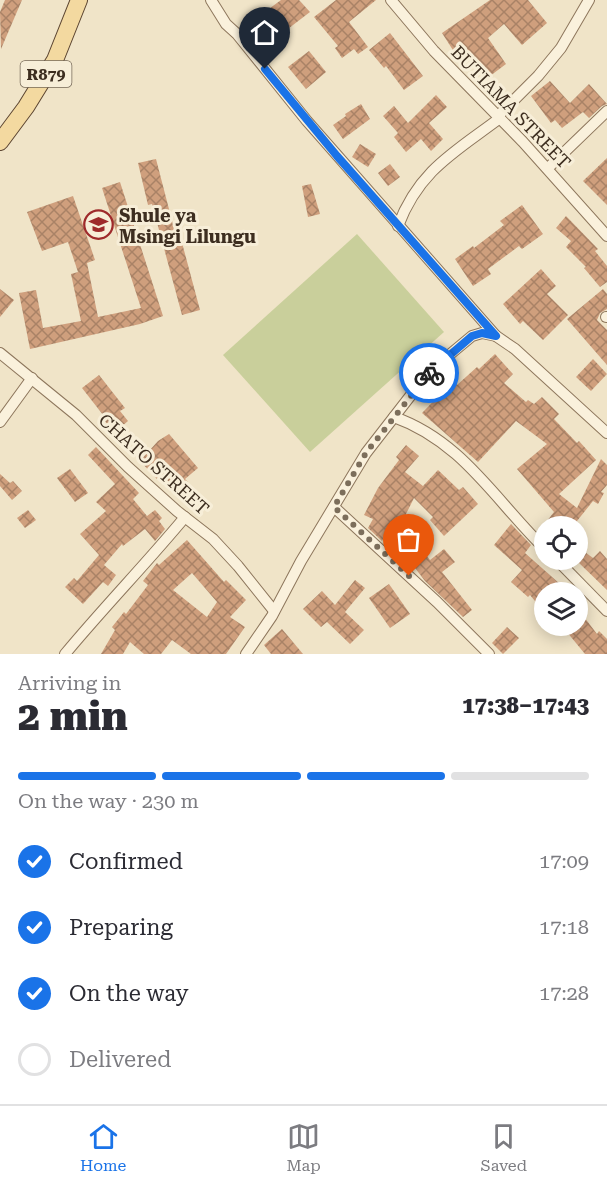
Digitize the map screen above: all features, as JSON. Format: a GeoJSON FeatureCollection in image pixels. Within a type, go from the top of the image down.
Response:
{"type":"FeatureCollection","features":[{"type":"Feature","properties":{"kind":"main road","name":"R879"},"geometry":{"type":"LineString","coordinates":[[0,142],[26,107],[55,60],[79,0]]}},
{"type":"Feature","properties":{"kind":"street"},"geometry":{"type":"LineString","coordinates":[[211,0],[226,24],[237,34],[307,121],[496,336],[515,349],[607,433]]}},
{"type":"Feature","properties":{"kind":"street","name":"BUTIAMA STREET"},"geometry":{"type":"LineString","coordinates":[[391,0],[434,51],[548,168],[607,236]]}},
{"type":"Feature","properties":{"kind":"street"},"geometry":{"type":"LineString","coordinates":[[398,226],[406,205],[421,182],[499,117],[538,76],[561,48],[587,1]]}},
{"type":"Feature","properties":{"kind":"street"},"geometry":{"type":"LineString","coordinates":[[548,168],[607,111]]}},
{"type":"Feature","properties":{"kind":"street"},"geometry":{"type":"LineString","coordinates":[[246,654],[274,612],[366,453],[394,417],[436,366],[460,345],[472,336],[482,333],[496,336]]}},
{"type":"Feature","properties":{"kind":"street","name":"CHATO STREET"},"geometry":{"type":"LineString","coordinates":[[0,353],[76,415],[128,467],[213,539],[274,612]]}},
{"type":"Feature","properties":{"kind":"street"},"geometry":{"type":"LineString","coordinates":[[0,422],[32,378]]}},
{"type":"Feature","properties":{"kind":"street"},"geometry":{"type":"LineString","coordinates":[[394,417],[430,433],[451,448],[534,537]]}},
{"type":"Feature","properties":{"kind":"street"},"geometry":{"type":"LineString","coordinates":[[334,507],[489,654]]}},
{"type":"Feature","properties":{"kind":"street"},"geometry":{"type":"LineString","coordinates":[[65,654],[95,617],[130,581],[185,517]]}},
{"type":"Feature","properties":{"kind":"street"},"geometry":{"type":"LineString","coordinates":[[567,570],[607,611]]}},
{"type":"Feature","properties":{"kind":"green space"},"geometry":{"type":"Polygon","coordinates":[[[357,234],[444,332],[310,452],[223,355],[357,234]]]}},
{"type":"Feature","properties":{"kind":"building"},"geometry":{"type":"Polygon","coordinates":[[[5,0],[22,0],[1,49],[0,12],[5,0]]]}},
{"type":"Feature","properties":{"kind":"building"},"geometry":{"type":"Polygon","coordinates":[[[281,0],[299,0],[310,12],[263,48],[246,26],[281,0]]]}},
{"type":"Feature","properties":{"kind":"building"},"geometry":{"type":"Polygon","coordinates":[[[336,0],[376,0],[349,22],[368,47],[358,54],[354,49],[342,58],[335,48],[338,46],[314,17],[336,0]]]}},
{"type":"Feature","properties":{"kind":"building"},"geometry":{"type":"Polygon","coordinates":[[[490,0],[528,0],[547,23],[522,45],[504,24],[488,38],[506,64],[486,79],[467,52],[458,58],[442,33],[490,0]]]}},
{"type":"Feature","properties":{"kind":"building"},"geometry":{"type":"Polygon","coordinates":[[[390,33],[423,76],[404,90],[386,66],[384,68],[369,50],[390,33]]]}},
{"type":"Feature","properties":{"kind":"building"},"geometry":{"type":"Polygon","coordinates":[[[309,51],[326,72],[306,89],[288,67],[309,51]]]}},
{"type":"Feature","properties":{"kind":"building"},"geometry":{"type":"Polygon","coordinates":[[[550,81],[570,103],[589,84],[607,104],[589,118],[583,112],[562,128],[555,120],[551,123],[531,96],[550,81]]]}},
{"type":"Feature","properties":{"kind":"building"},"geometry":{"type":"Polygon","coordinates":[[[436,95],[447,107],[429,123],[443,139],[431,151],[421,139],[406,152],[394,137],[398,133],[383,116],[394,106],[408,123],[436,95]]]}},
{"type":"Feature","properties":{"kind":"building"},"geometry":{"type":"Polygon","coordinates":[[[361,104],[370,119],[343,139],[333,125],[361,104]]]}},
{"type":"Feature","properties":{"kind":"building"},"geometry":{"type":"Polygon","coordinates":[[[360,144],[376,154],[368,167],[352,157],[360,144]]]}},
{"type":"Feature","properties":{"kind":"building"},"geometry":{"type":"Polygon","coordinates":[[[607,158],[607,205],[583,181],[607,158]]]}},
{"type":"Feature","properties":{"kind":"building"},"geometry":{"type":"Polygon","coordinates":[[[156,159],[177,240],[181,239],[200,310],[182,315],[152,204],[148,205],[138,163],[156,159]]]}},
{"type":"Feature","properties":{"kind":"building"},"geometry":{"type":"Polygon","coordinates":[[[390,164],[400,177],[388,186],[378,173],[390,164]]]}},
{"type":"Feature","properties":{"kind":"building"},"geometry":{"type":"Polygon","coordinates":[[[120,182],[163,316],[140,324],[30,349],[19,293],[36,290],[43,328],[81,321],[71,274],[78,272],[68,242],[42,251],[27,212],[73,196],[95,260],[87,263],[98,317],[141,308],[102,188],[120,182]]]}},
{"type":"Feature","properties":{"kind":"building"},"geometry":{"type":"Polygon","coordinates":[[[311,184],[320,214],[308,217],[302,186],[311,184]]]}},
{"type":"Feature","properties":{"kind":"building"},"geometry":{"type":"Polygon","coordinates":[[[522,205],[543,234],[522,249],[519,246],[488,269],[491,274],[473,286],[455,259],[504,225],[500,221],[522,205]]]}},
{"type":"Feature","properties":{"kind":"building"},"geometry":{"type":"Polygon","coordinates":[[[566,216],[598,249],[595,251],[607,266],[607,282],[600,287],[584,268],[586,267],[566,247],[571,241],[556,228],[566,216]]]}},
{"type":"Feature","properties":{"kind":"building"},"geometry":{"type":"Polygon","coordinates":[[[541,269],[556,286],[547,294],[568,315],[543,340],[523,321],[520,324],[503,304],[541,269]]]}},
{"type":"Feature","properties":{"kind":"building"},"geometry":{"type":"Polygon","coordinates":[[[0,289],[14,300],[0,317],[0,289]]]}},
{"type":"Feature","properties":{"kind":"building"},"geometry":{"type":"Polygon","coordinates":[[[603,289],[607,294],[607,309],[600,313],[597,320],[607,330],[607,365],[567,319],[603,289]]]}},
{"type":"Feature","properties":{"kind":"building"},"geometry":{"type":"Polygon","coordinates":[[[495,354],[513,374],[504,383],[526,402],[528,400],[534,404],[542,397],[559,414],[554,419],[596,460],[559,494],[577,508],[601,459],[607,465],[607,485],[601,492],[604,493],[598,504],[593,501],[581,516],[551,516],[554,512],[517,469],[547,444],[516,421],[478,462],[422,413],[453,381],[457,385],[477,367],[479,369],[495,354]]]}},
{"type":"Feature","properties":{"kind":"building"},"geometry":{"type":"Polygon","coordinates":[[[593,359],[607,374],[591,391],[576,377],[593,359]]]}},
{"type":"Feature","properties":{"kind":"building"},"geometry":{"type":"Polygon","coordinates":[[[99,375],[125,408],[120,411],[128,421],[114,433],[105,421],[107,420],[82,388],[99,375]]]}},
{"type":"Feature","properties":{"kind":"building"},"geometry":{"type":"Polygon","coordinates":[[[169,434],[198,468],[185,479],[188,482],[176,494],[140,461],[158,441],[169,434]]]}},
{"type":"Feature","properties":{"kind":"building"},"geometry":{"type":"Polygon","coordinates":[[[406,445],[419,456],[405,472],[423,486],[438,470],[459,490],[463,487],[478,504],[444,536],[430,520],[433,517],[414,498],[402,522],[430,560],[444,549],[455,562],[442,572],[472,610],[463,617],[425,581],[415,568],[413,570],[399,557],[384,537],[382,541],[368,528],[373,519],[364,515],[378,488],[399,460],[396,457],[406,445]]]}},
{"type":"Feature","properties":{"kind":"building"},"geometry":{"type":"Polygon","coordinates":[[[96,447],[139,493],[133,499],[147,516],[155,510],[162,518],[159,521],[165,529],[155,541],[145,529],[123,546],[122,544],[104,565],[116,575],[108,586],[103,582],[83,604],[65,587],[74,578],[77,581],[99,555],[80,534],[106,511],[96,502],[115,484],[88,455],[96,447]]]}},
{"type":"Feature","properties":{"kind":"building"},"geometry":{"type":"Polygon","coordinates":[[[70,469],[88,493],[75,502],[57,478],[70,469]]]}},
{"type":"Feature","properties":{"kind":"building"},"geometry":{"type":"Polygon","coordinates":[[[0,474],[10,483],[13,481],[22,491],[12,500],[0,486],[0,474]]]}},
{"type":"Feature","properties":{"kind":"building"},"geometry":{"type":"Polygon","coordinates":[[[28,510],[36,520],[25,528],[17,518],[28,510]]]}},
{"type":"Feature","properties":{"kind":"building"},"geometry":{"type":"Polygon","coordinates":[[[511,524],[531,545],[525,553],[534,561],[534,570],[544,570],[558,582],[534,582],[534,600],[530,595],[528,597],[511,582],[522,570],[494,545],[511,524]]]}},
{"type":"Feature","properties":{"kind":"building"},"geometry":{"type":"Polygon","coordinates":[[[187,540],[224,582],[226,580],[246,600],[230,617],[245,627],[226,654],[191,654],[172,640],[161,654],[144,654],[130,642],[123,654],[101,654],[115,630],[112,627],[124,612],[126,614],[148,585],[143,581],[157,563],[159,565],[187,540]],[[192,573],[173,590],[207,617],[217,602],[192,573]]]}},
{"type":"Feature","properties":{"kind":"building"},"geometry":{"type":"Polygon","coordinates":[[[600,551],[607,559],[607,590],[586,570],[588,554],[593,558],[600,551]]]}},
{"type":"Feature","properties":{"kind":"building"},"geometry":{"type":"Polygon","coordinates":[[[355,580],[365,588],[345,612],[364,630],[350,644],[327,622],[321,627],[303,609],[322,591],[335,605],[355,580]]]}},
{"type":"Feature","properties":{"kind":"building"},"geometry":{"type":"Polygon","coordinates":[[[389,584],[410,614],[390,628],[369,598],[389,584]]]}},
{"type":"Feature","properties":{"kind":"building"},"geometry":{"type":"Polygon","coordinates":[[[588,622],[597,634],[599,631],[607,639],[607,654],[585,654],[570,636],[588,636],[588,622]]]}},
{"type":"Feature","properties":{"kind":"building"},"geometry":{"type":"Polygon","coordinates":[[[507,627],[519,638],[503,654],[492,643],[507,627]]]}},
{"type":"Feature","properties":{"kind":"building"},"geometry":{"type":"Polygon","coordinates":[[[282,629],[303,654],[271,654],[264,645],[282,629]]]}},
{"type":"Feature","properties":{"kind":"way so far"},"geometry":{"type":"LineString","coordinates":[[409,576],[334,507],[366,453],[429,373]]}},
{"type":"Feature","properties":{"kind":"place","name":"Shule ya Msingi Lilungu"},"geometry":{"type":"Point","coordinates":[98,225]}},
{"type":"Feature","properties":{"kind":"route"},"geometry":{"type":"LineString","coordinates":[[265,69],[337,156],[457,289],[496,336],[482,333],[472,336],[429,373]]}}]}
